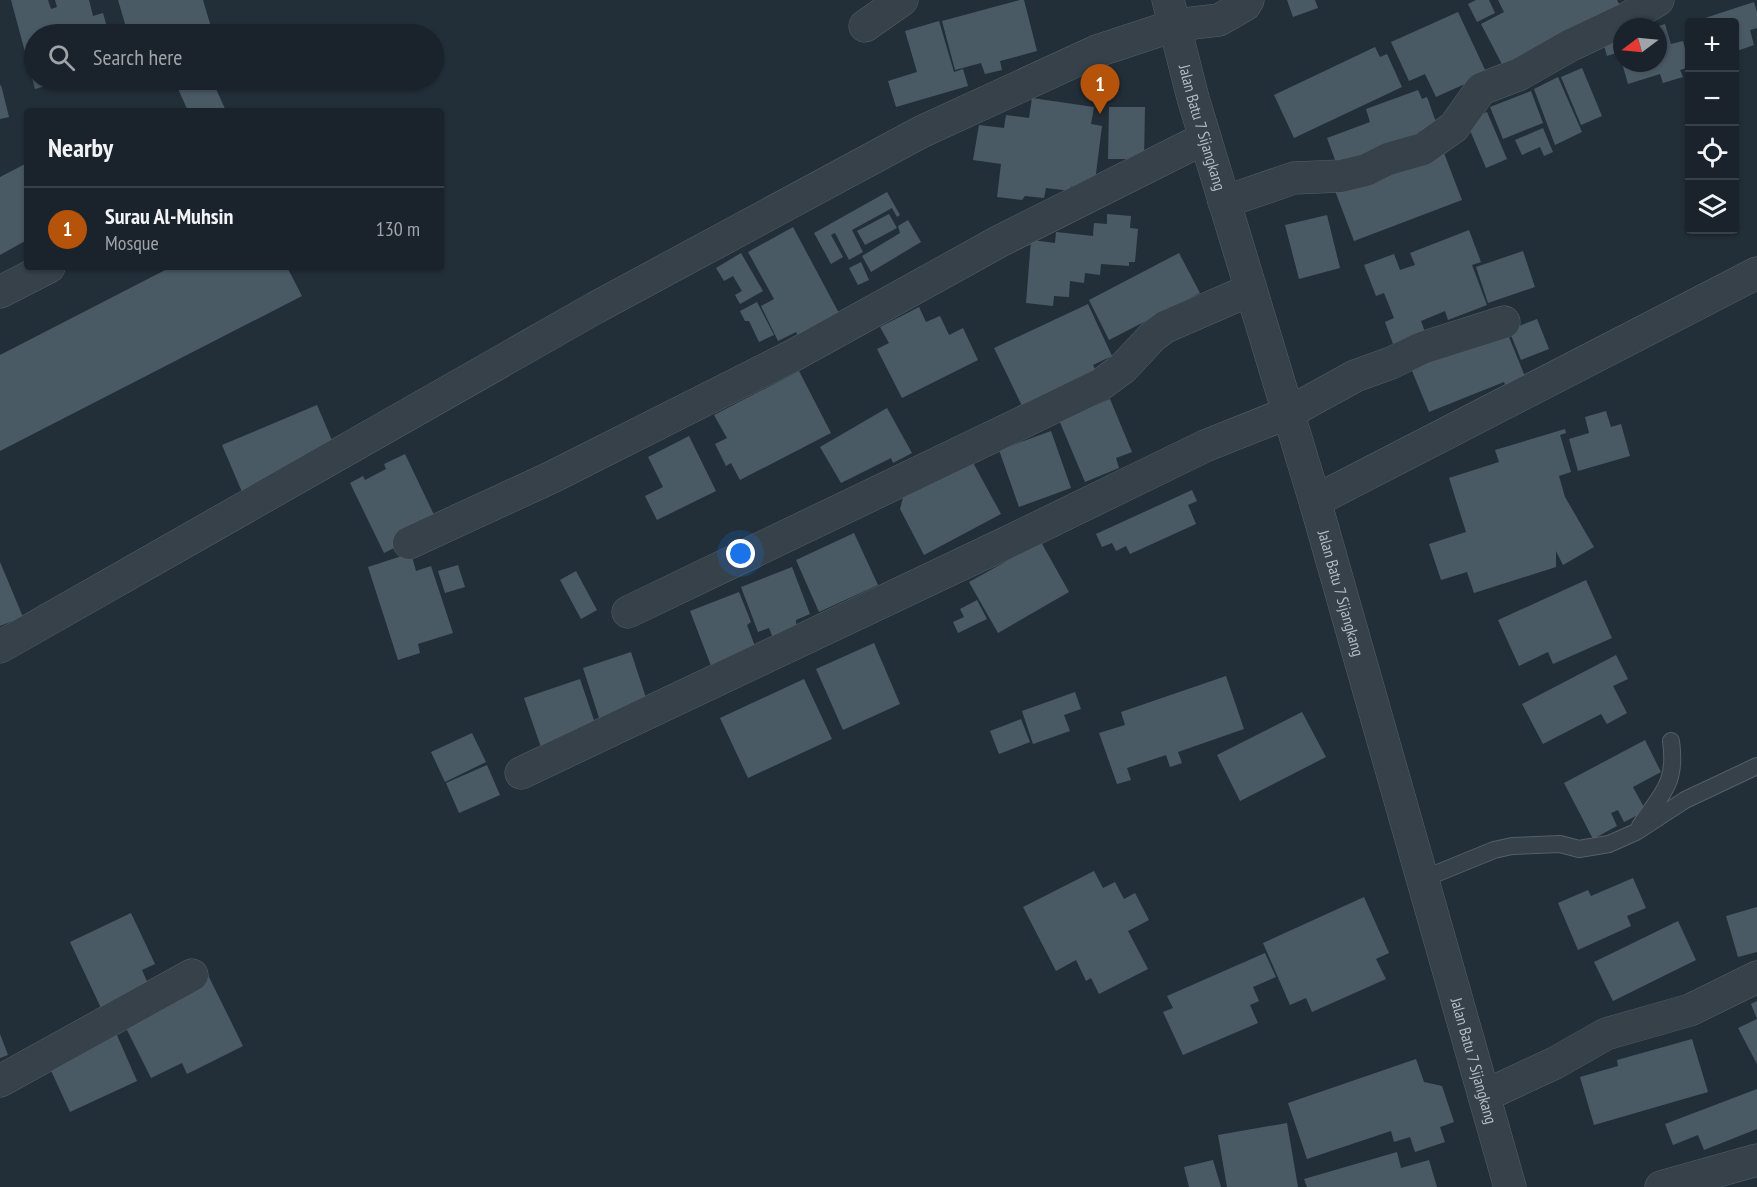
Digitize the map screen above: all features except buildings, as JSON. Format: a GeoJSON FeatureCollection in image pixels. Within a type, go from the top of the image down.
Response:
{"type":"FeatureCollection","features":[{"type":"Feature","properties":{"kind":"street"},"geometry":{"type":"LineString","coordinates":[[865,26],[902,0]]}},
{"type":"Feature","properties":{"kind":"street"},"geometry":{"type":"LineString","coordinates":[[0,647],[595,308],[921,132],[1098,51],[1172,13],[1219,20],[1245,5],[1248,0]]}},
{"type":"Feature","properties":{"kind":"street"},"geometry":{"type":"LineString","coordinates":[[1224,202],[1294,178],[1341,176],[1366,170],[1388,159],[1423,149],[1454,127],[1481,89],[1520,74],[1658,0]]}},
{"type":"Feature","properties":{"kind":"street","name":"Jalan Batu 7 Sijangkang"},"geometry":{"type":"LineString","coordinates":[[1172,13],[1193,98],[1315,501],[1510,1187]]}},
{"type":"Feature","properties":{"kind":"street"},"geometry":{"type":"LineString","coordinates":[[409,543],[552,477],[784,360],[1000,241],[1205,138]]}},
{"type":"Feature","properties":{"kind":"street"},"geometry":{"type":"LineString","coordinates":[[0,292],[43,270]]}},
{"type":"Feature","properties":{"kind":"street"},"geometry":{"type":"LineString","coordinates":[[1315,501],[1757,273]]}},
{"type":"Feature","properties":{"kind":"street"},"geometry":{"type":"LineString","coordinates":[[628,612],[1100,385],[1123,368],[1153,336],[1165,327],[1250,290]]}},
{"type":"Feature","properties":{"kind":"street"},"geometry":{"type":"LineString","coordinates":[[520,773],[1006,543],[1205,446],[1288,413],[1355,376],[1391,363],[1422,348],[1504,322]]}},
{"type":"Feature","properties":{"kind":"street"},"geometry":{"type":"LineString","coordinates":[[0,1081],[192,975]]}},
{"type":"Feature","properties":{"kind":"street"},"geometry":{"type":"LineString","coordinates":[[1484,1096],[1555,1063],[1606,1034],[1689,1010],[1757,977]]}},
{"type":"Feature","properties":{"kind":"street"},"geometry":{"type":"LineString","coordinates":[[1661,1187],[1757,1160]]}},
{"type":"Feature","properties":{"kind":"lane"},"geometry":{"type":"LineString","coordinates":[[1636,832],[1671,777],[1673,755],[1671,741]]}},
{"type":"Feature","properties":{"kind":"lane"},"geometry":{"type":"LineString","coordinates":[[1423,879],[1494,850],[1512,846],[1560,844],[1579,849],[1609,844],[1636,832],[1685,800],[1757,766]]}},
{"type":"Feature","properties":{"kind":"place","name":"Surau Al-Muhsin"},"geometry":{"type":"Point","coordinates":[1100,114]}}]}
